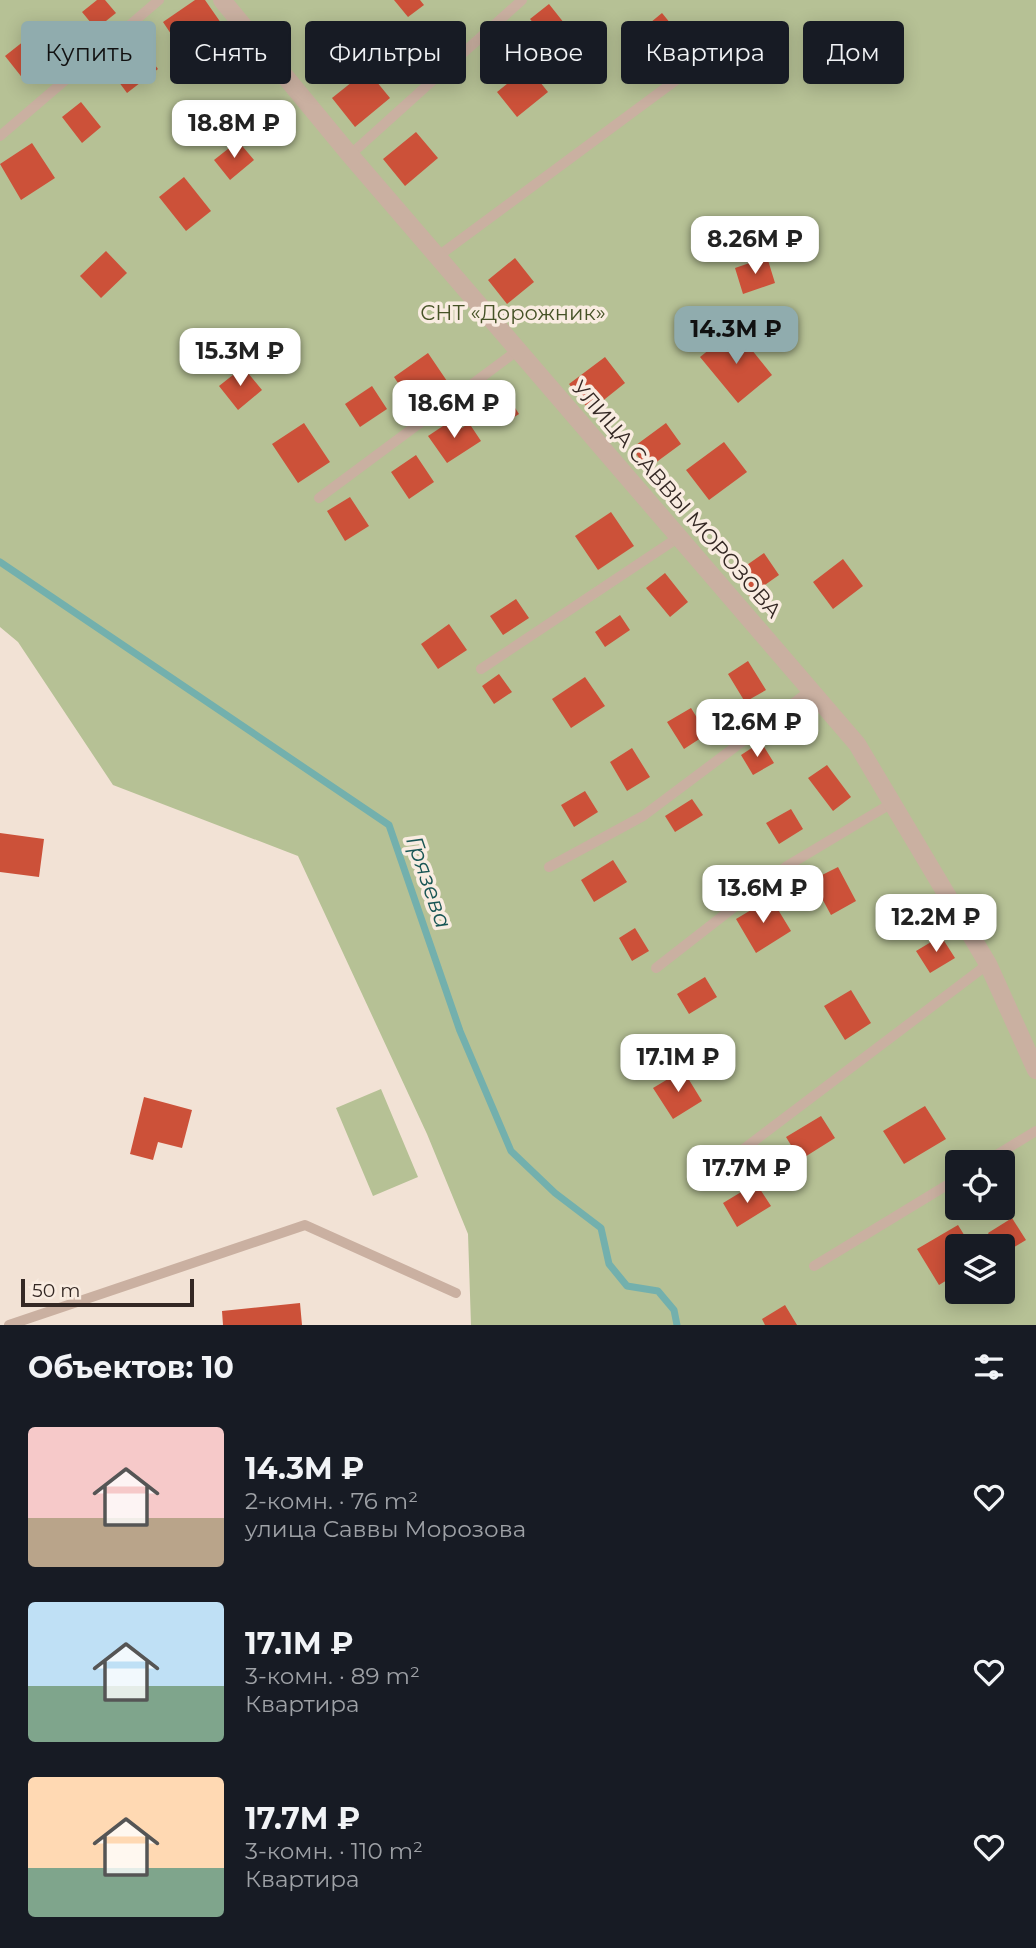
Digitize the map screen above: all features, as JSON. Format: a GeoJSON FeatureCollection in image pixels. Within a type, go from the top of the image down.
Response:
{"type":"FeatureCollection","features":[{"type":"Feature","properties":{"kind":"street","name":"УЛИЦА САВВЫ МОРОЗОВА"},"geometry":{"type":"LineString","coordinates":[[222,0],[437,257],[857,744],[988,964],[1036,1070]]}},
{"type":"Feature","properties":{"kind":"lane"},"geometry":{"type":"LineString","coordinates":[[0,136],[159,0]]}},
{"type":"Feature","properties":{"kind":"lane"},"geometry":{"type":"LineString","coordinates":[[350,155],[522,0]]}},
{"type":"Feature","properties":{"kind":"lane"},"geometry":{"type":"LineString","coordinates":[[437,257],[672,84]]}},
{"type":"Feature","properties":{"kind":"lane"},"geometry":{"type":"LineString","coordinates":[[319,498],[518,350]]}},
{"type":"Feature","properties":{"kind":"lane"},"geometry":{"type":"LineString","coordinates":[[481,669],[679,537]]}},
{"type":"Feature","properties":{"kind":"lane"},"geometry":{"type":"LineString","coordinates":[[549,867],[643,816],[811,690]]}},
{"type":"Feature","properties":{"kind":"lane"},"geometry":{"type":"LineString","coordinates":[[656,968],[787,866],[892,803]]}},
{"type":"Feature","properties":{"kind":"lane"},"geometry":{"type":"LineString","coordinates":[[741,1151],[988,964]]}},
{"type":"Feature","properties":{"kind":"lane"},"geometry":{"type":"LineString","coordinates":[[1005,1150],[1036,1131]]}},
{"type":"Feature","properties":{"kind":"lane"},"geometry":{"type":"LineString","coordinates":[[814,1266],[945,1186]]}},
{"type":"Feature","properties":{"kind":"lane"},"geometry":{"type":"LineString","coordinates":[[9,1325],[305,1224],[456,1293]]}},
{"type":"Feature","properties":{"kind":"green space","name":"СНТ «Дорожник»"},"geometry":{"type":"Polygon","coordinates":[[[0,0],[1036,0],[1036,1325],[471,1325],[468,1234],[427,1134],[298,856],[113,785],[18,642],[0,627],[0,0]]]}},
{"type":"Feature","properties":{"kind":"green space"},"geometry":{"type":"Polygon","coordinates":[[[381,1089],[418,1177],[373,1196],[336,1108],[381,1089]]]}},
{"type":"Feature","properties":{"kind":"building"},"geometry":{"type":"Polygon","coordinates":[[[97,0],[105,0],[116,13],[106,21],[89,21],[82,12],[97,0]]]}},
{"type":"Feature","properties":{"kind":"building"},"geometry":{"type":"Polygon","coordinates":[[[195,0],[205,0],[220,21],[170,21],[170,32],[163,22],[195,0]]]}},
{"type":"Feature","properties":{"kind":"building"},"geometry":{"type":"Polygon","coordinates":[[[394,0],[420,0],[424,5],[408,17],[394,0]]]}},
{"type":"Feature","properties":{"kind":"building"},"geometry":{"type":"Polygon","coordinates":[[[549,4],[562,21],[532,21],[530,19],[549,4]]]}},
{"type":"Feature","properties":{"kind":"building"},"geometry":{"type":"Polygon","coordinates":[[[662,13],[669,21],[652,21],[662,13]]]}},
{"type":"Feature","properties":{"kind":"building"},"geometry":{"type":"Polygon","coordinates":[[[21,43],[21,76],[5,56],[21,43]]]}},
{"type":"Feature","properties":{"kind":"building"},"geometry":{"type":"Polygon","coordinates":[[[120,84],[139,84],[127,93],[120,84]]]}},
{"type":"Feature","properties":{"kind":"building"},"geometry":{"type":"Polygon","coordinates":[[[350,84],[378,84],[390,98],[355,127],[332,98],[350,84]]]}},
{"type":"Feature","properties":{"kind":"building"},"geometry":{"type":"Polygon","coordinates":[[[507,84],[542,84],[548,92],[517,117],[497,92],[507,84]]]}},
{"type":"Feature","properties":{"kind":"building"},"geometry":{"type":"Polygon","coordinates":[[[81,102],[101,127],[82,143],[62,117],[81,102]]]}},
{"type":"Feature","properties":{"kind":"building"},"geometry":{"type":"Polygon","coordinates":[[[416,132],[438,158],[405,186],[383,159],[416,132]]]}},
{"type":"Feature","properties":{"kind":"building"},"geometry":{"type":"Polygon","coordinates":[[[238,141],[254,160],[230,180],[214,160],[238,141]]]}},
{"type":"Feature","properties":{"kind":"building"},"geometry":{"type":"Polygon","coordinates":[[[32,143],[55,178],[21,200],[0,164],[32,143]]]}},
{"type":"Feature","properties":{"kind":"building"},"geometry":{"type":"Polygon","coordinates":[[[184,177],[211,211],[186,231],[159,197],[184,177]]]}},
{"type":"Feature","properties":{"kind":"building"},"geometry":{"type":"Polygon","coordinates":[[[106,251],[127,273],[101,298],[80,276],[106,251]]]}},
{"type":"Feature","properties":{"kind":"building"},"geometry":{"type":"Polygon","coordinates":[[[767,257],[775,283],[743,294],[735,268],[767,257]]]}},
{"type":"Feature","properties":{"kind":"building"},"geometry":{"type":"Polygon","coordinates":[[[515,258],[534,282],[507,304],[488,280],[515,258]]]}},
{"type":"Feature","properties":{"kind":"building"},"geometry":{"type":"Polygon","coordinates":[[[735,329],[772,375],[738,403],[700,357],[735,329]]]}},
{"type":"Feature","properties":{"kind":"building"},"geometry":{"type":"Polygon","coordinates":[[[428,353],[449,384],[414,407],[394,377],[428,353]]]}},
{"type":"Feature","properties":{"kind":"building"},"geometry":{"type":"Polygon","coordinates":[[[605,357],[625,383],[590,411],[569,384],[605,357]]]}},
{"type":"Feature","properties":{"kind":"building"},"geometry":{"type":"Polygon","coordinates":[[[243,367],[262,390],[238,410],[219,386],[243,367]]]}},
{"type":"Feature","properties":{"kind":"building"},"geometry":{"type":"Polygon","coordinates":[[[372,386],[387,409],[360,427],[345,404],[372,386]]]}},
{"type":"Feature","properties":{"kind":"building"},"geometry":{"type":"Polygon","coordinates":[[[506,394],[519,414],[500,426],[487,407],[506,394]]]}},
{"type":"Feature","properties":{"kind":"building"},"geometry":{"type":"Polygon","coordinates":[[[455,418],[462,428],[469,423],[481,441],[447,463],[428,436],[455,418]]]}},
{"type":"Feature","properties":{"kind":"building"},"geometry":{"type":"Polygon","coordinates":[[[304,423],[330,462],[298,483],[272,444],[304,423]]]}},
{"type":"Feature","properties":{"kind":"building"},"geometry":{"type":"Polygon","coordinates":[[[666,423],[681,444],[647,469],[632,448],[666,423]]]}},
{"type":"Feature","properties":{"kind":"building"},"geometry":{"type":"Polygon","coordinates":[[[724,442],[747,472],[709,500],[686,470],[724,442]]]}},
{"type":"Feature","properties":{"kind":"building"},"geometry":{"type":"Polygon","coordinates":[[[416,455],[434,482],[409,499],[391,472],[416,455]]]}},
{"type":"Feature","properties":{"kind":"building"},"geometry":{"type":"Polygon","coordinates":[[[350,497],[369,526],[345,541],[327,511],[350,497]]]}},
{"type":"Feature","properties":{"kind":"building"},"geometry":{"type":"Polygon","coordinates":[[[611,512],[634,546],[598,570],[575,536],[611,512]]]}},
{"type":"Feature","properties":{"kind":"building"},"geometry":{"type":"Polygon","coordinates":[[[764,553],[779,575],[749,596],[734,574],[764,553]]]}},
{"type":"Feature","properties":{"kind":"building"},"geometry":{"type":"Polygon","coordinates":[[[843,559],[863,586],[833,609],[813,582],[843,559]]]}},
{"type":"Feature","properties":{"kind":"building"},"geometry":{"type":"Polygon","coordinates":[[[665,573],[688,602],[670,617],[646,588],[665,573]]]}},
{"type":"Feature","properties":{"kind":"building"},"geometry":{"type":"Polygon","coordinates":[[[516,599],[529,618],[503,635],[490,616],[516,599]]]}},
{"type":"Feature","properties":{"kind":"building"},"geometry":{"type":"Polygon","coordinates":[[[620,615],[630,630],[605,647],[595,632],[620,615]]]}},
{"type":"Feature","properties":{"kind":"building"},"geometry":{"type":"Polygon","coordinates":[[[449,624],[467,650],[438,669],[421,644],[449,624]]]}},
{"type":"Feature","properties":{"kind":"building"},"geometry":{"type":"Polygon","coordinates":[[[748,661],[766,690],[745,702],[728,674],[748,661]]]}},
{"type":"Feature","properties":{"kind":"building"},"geometry":{"type":"Polygon","coordinates":[[[499,674],[512,692],[494,704],[482,686],[499,674]]]}},
{"type":"Feature","properties":{"kind":"building"},"geometry":{"type":"Polygon","coordinates":[[[585,677],[605,706],[571,728],[552,699],[585,677]]]}},
{"type":"Feature","properties":{"kind":"building"},"geometry":{"type":"Polygon","coordinates":[[[691,708],[707,734],[684,749],[667,722],[691,708]]]}},
{"type":"Feature","properties":{"kind":"building"},"geometry":{"type":"Polygon","coordinates":[[[761,742],[774,763],[753,775],[741,755],[761,742]]]}},
{"type":"Feature","properties":{"kind":"building"},"geometry":{"type":"Polygon","coordinates":[[[632,748],[650,777],[627,791],[610,762],[632,748]]]}},
{"type":"Feature","properties":{"kind":"building"},"geometry":{"type":"Polygon","coordinates":[[[827,765],[851,797],[833,811],[808,778],[827,765]]]}},
{"type":"Feature","properties":{"kind":"building"},"geometry":{"type":"Polygon","coordinates":[[[585,791],[598,812],[574,827],[561,805],[585,791]]]}},
{"type":"Feature","properties":{"kind":"building"},"geometry":{"type":"Polygon","coordinates":[[[692,799],[703,815],[675,832],[665,816],[692,799]]]}},
{"type":"Feature","properties":{"kind":"building"},"geometry":{"type":"Polygon","coordinates":[[[791,809],[803,829],[779,844],[766,823],[791,809]]]}},
{"type":"Feature","properties":{"kind":"building"},"geometry":{"type":"Polygon","coordinates":[[[0,833],[44,839],[39,877],[0,872],[0,833]]]}},
{"type":"Feature","properties":{"kind":"building"},"geometry":{"type":"Polygon","coordinates":[[[613,860],[627,882],[594,902],[581,880],[613,860]]]}},
{"type":"Feature","properties":{"kind":"building"},"geometry":{"type":"Polygon","coordinates":[[[734,865],[746,883],[720,899],[708,881],[734,865]]]}},
{"type":"Feature","properties":{"kind":"building"},"geometry":{"type":"Polygon","coordinates":[[[838,867],[856,901],[831,915],[812,880],[838,867]]]}},
{"type":"Feature","properties":{"kind":"building"},"geometry":{"type":"Polygon","coordinates":[[[771,898],[791,931],[756,953],[736,919],[771,898]]]}},
{"type":"Feature","properties":{"kind":"building"},"geometry":{"type":"Polygon","coordinates":[[[635,928],[649,951],[632,961],[619,938],[635,928]]]}},
{"type":"Feature","properties":{"kind":"building"},"geometry":{"type":"Polygon","coordinates":[[[941,936],[955,958],[930,973],[916,951],[941,936]]]}},
{"type":"Feature","properties":{"kind":"building"},"geometry":{"type":"Polygon","coordinates":[[[705,977],[717,997],[689,1014],[677,994],[705,977]]]}},
{"type":"Feature","properties":{"kind":"building"},"geometry":{"type":"Polygon","coordinates":[[[851,990],[871,1023],[845,1040],[824,1006],[851,990]]]}},
{"type":"Feature","properties":{"kind":"building"},"geometry":{"type":"Polygon","coordinates":[[[683,1070],[702,1101],[673,1119],[653,1088],[683,1070]]]}},
{"type":"Feature","properties":{"kind":"building"},"geometry":{"type":"Polygon","coordinates":[[[144,1097],[192,1110],[182,1148],[158,1142],[153,1160],[130,1154],[144,1097]]]}},
{"type":"Feature","properties":{"kind":"building"},"geometry":{"type":"Polygon","coordinates":[[[925,1106],[946,1139],[904,1164],[883,1131],[925,1106]]]}},
{"type":"Feature","properties":{"kind":"building"},"geometry":{"type":"Polygon","coordinates":[[[821,1116],[835,1138],[800,1160],[786,1137],[821,1116]]]}},
{"type":"Feature","properties":{"kind":"building"},"geometry":{"type":"Polygon","coordinates":[[[756,1183],[771,1206],[737,1227],[723,1203],[756,1183]]]}},
{"type":"Feature","properties":{"kind":"building"},"geometry":{"type":"Polygon","coordinates":[[[1013,1220],[1026,1240],[1015,1247],[1015,1234],[988,1233],[1013,1220]]]}},
{"type":"Feature","properties":{"kind":"building"},"geometry":{"type":"Polygon","coordinates":[[[958,1225],[964,1234],[945,1234],[945,1281],[939,1285],[917,1249],[958,1225]]]}},
{"type":"Feature","properties":{"kind":"building"},"geometry":{"type":"Polygon","coordinates":[[[300,1303],[302,1325],[223,1325],[222,1311],[300,1303]]]}},
{"type":"Feature","properties":{"kind":"building"},"geometry":{"type":"Polygon","coordinates":[[[785,1305],[797,1325],[765,1325],[762,1319],[785,1305]]]}},
{"type":"Feature","properties":{"kind":"waterway","name":"Грязева"},"geometry":{"type":"LineString","coordinates":[[0,562],[389,825],[460,1031],[511,1151],[555,1193],[601,1228],[609,1264],[627,1286],[658,1291],[674,1310],[677,1325]]}}]}
